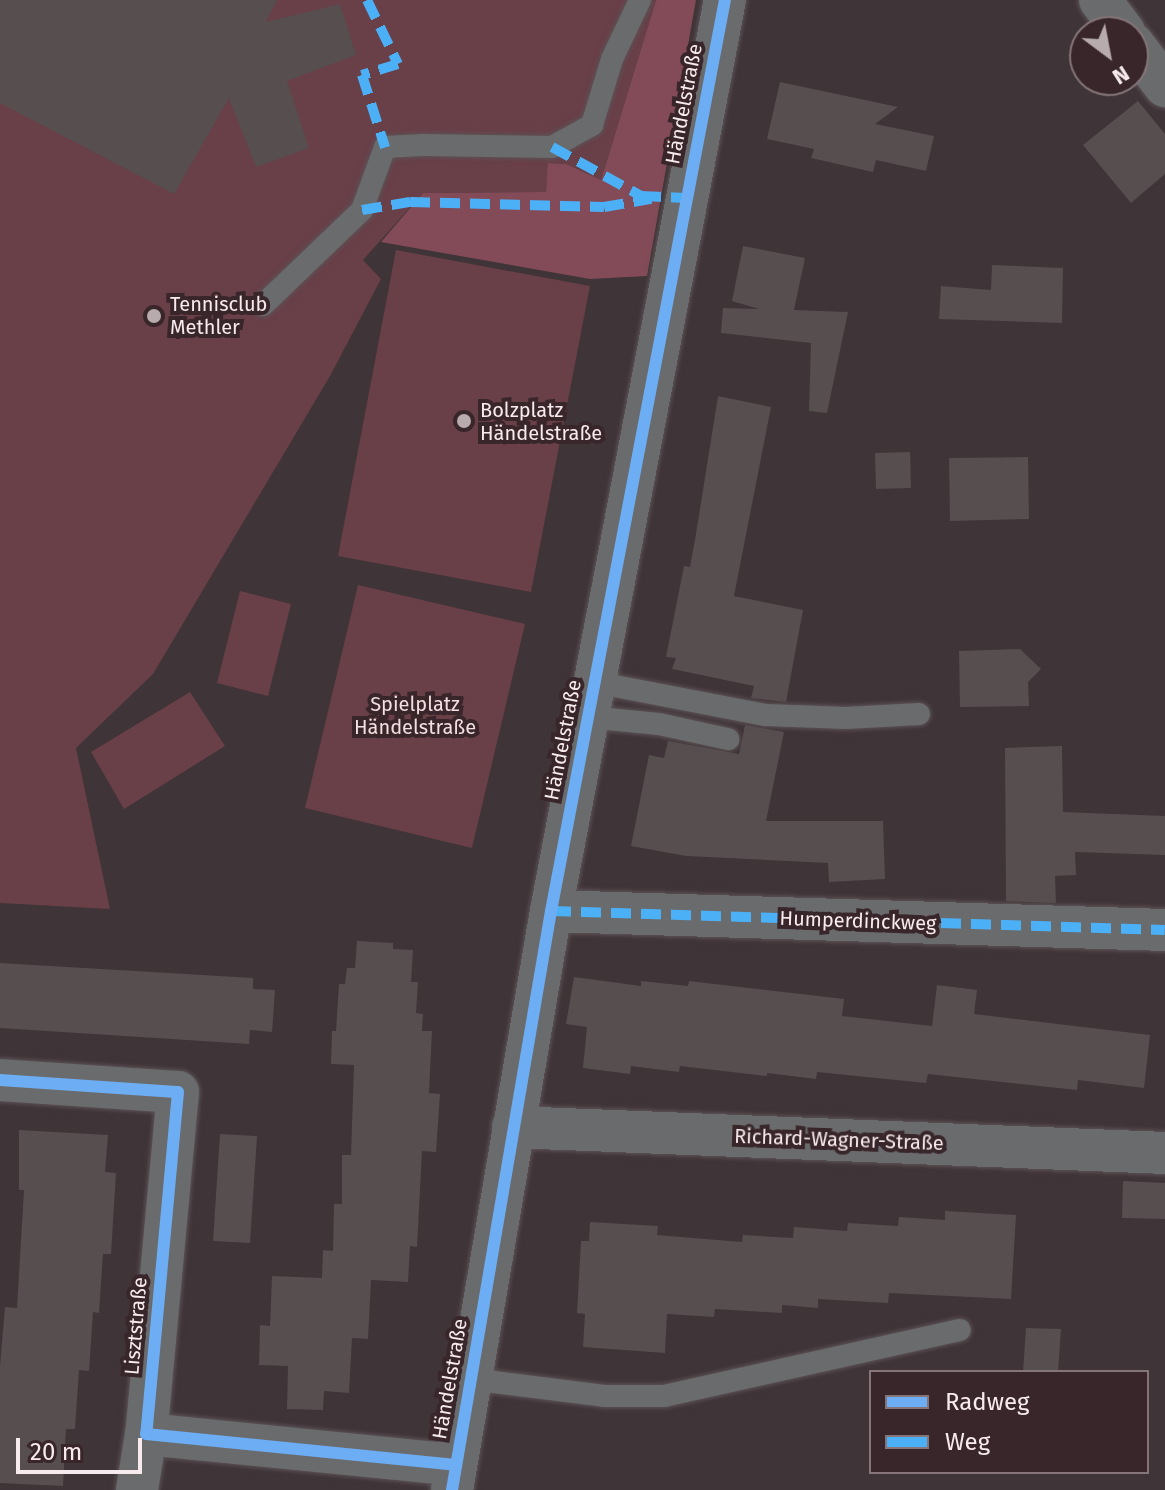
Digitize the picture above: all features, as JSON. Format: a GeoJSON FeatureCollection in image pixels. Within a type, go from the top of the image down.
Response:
{"type":"FeatureCollection","features":[{"type":"Feature","properties":{"kind":"street","name":"Händelstraße"},"geometry":{"type":"LineString","coordinates":[[453,1477],[551,911],[725,0]]}},
{"type":"Feature","properties":{"kind":"street"},"geometry":{"type":"LineString","coordinates":[[1149,65],[1165,86]]}},
{"type":"Feature","properties":{"kind":"street","name":"Humperdinckweg"},"geometry":{"type":"LineString","coordinates":[[551,911],[1165,930]]}},
{"type":"Feature","properties":{"kind":"street","name":"Lisztstraße"},"geometry":{"type":"LineString","coordinates":[[0,1080],[178,1092],[146,1434],[137,1490]]}},
{"type":"Feature","properties":{"kind":"street","name":"Richard-Wagner-Straße"},"geometry":{"type":"LineString","coordinates":[[513,1127],[1165,1153]]}},
{"type":"Feature","properties":{"kind":"street"},"geometry":{"type":"LineString","coordinates":[[146,1434],[453,1477]]}},
{"type":"Feature","properties":{"kind":"lane"},"geometry":{"type":"LineString","coordinates":[[263,305],[362,210],[385,147],[552,147],[592,125],[612,59],[640,0]]}},
{"type":"Feature","properties":{"kind":"lane"},"geometry":{"type":"LineString","coordinates":[[591,700],[766,715],[846,718],[919,714]]}},
{"type":"Feature","properties":{"kind":"lane"},"geometry":{"type":"LineString","coordinates":[[591,700],[659,724],[728,739]]}},
{"type":"Feature","properties":{"kind":"lane"},"geometry":{"type":"LineString","coordinates":[[470,1379],[604,1396],[664,1396],[960,1330]]}},
{"type":"Feature","properties":{"kind":"green space","name":"Tennisclub Methler"},"geometry":{"type":"Polygon","coordinates":[[[0,0],[656,0],[601,180],[566,164],[549,163],[546,192],[423,193],[363,260],[381,279],[330,376],[153,674],[76,748],[110,909],[0,903],[0,0]]]}},
{"type":"Feature","properties":{"kind":"green space","name":"Bolzplatz Händelstraße"},"geometry":{"type":"Polygon","coordinates":[[[396,250],[590,286],[531,592],[338,556],[396,250]]]}},
{"type":"Feature","properties":{"kind":"green space","name":"Spielplatz Händelstraße"},"geometry":{"type":"Polygon","coordinates":[[[358,585],[525,624],[472,848],[305,808],[358,585]]]}},
{"type":"Feature","properties":{"kind":"green space"},"geometry":{"type":"Polygon","coordinates":[[[240,591],[291,604],[268,696],[217,683],[240,591]]]}},
{"type":"Feature","properties":{"kind":"green space"},"geometry":{"type":"Polygon","coordinates":[[[190,692],[225,746],[124,809],[91,752],[190,692]]]}},
{"type":"Feature","properties":{"kind":"shaded area"},"geometry":{"type":"Polygon","coordinates":[[[656,0],[696,0],[647,276],[590,279],[381,242],[423,193],[546,192],[548,163],[566,164],[601,180],[656,0]]]}},
{"type":"Feature","properties":{"kind":"building"},"geometry":{"type":"Polygon","coordinates":[[[0,0],[277,0],[266,22],[340,4],[356,55],[287,81],[309,148],[256,167],[229,98],[174,194],[0,103],[0,0]]]}},
{"type":"Feature","properties":{"kind":"building"},"geometry":{"type":"Polygon","coordinates":[[[780,82],[898,107],[875,124],[934,136],[926,171],[876,160],[873,172],[811,158],[814,149],[767,139],[780,82]]]}},
{"type":"Feature","properties":{"kind":"building"},"geometry":{"type":"Polygon","coordinates":[[[1138,101],[1165,134],[1165,174],[1131,203],[1083,145],[1138,101]]]}},
{"type":"Feature","properties":{"kind":"building"},"geometry":{"type":"Polygon","coordinates":[[[743,246],[805,258],[794,310],[848,312],[827,413],[809,411],[811,343],[721,333],[723,308],[759,309],[732,301],[743,246]]]}},
{"type":"Feature","properties":{"kind":"building"},"geometry":{"type":"Polygon","coordinates":[[[992,265],[1063,268],[1062,323],[939,319],[941,286],[991,290],[992,265]]]}},
{"type":"Feature","properties":{"kind":"building"},"geometry":{"type":"Polygon","coordinates":[[[718,396],[771,407],[734,596],[803,610],[786,702],[751,698],[754,686],[672,669],[676,658],[666,657],[684,566],[690,567],[718,396]]]}},
{"type":"Feature","properties":{"kind":"building"},"geometry":{"type":"Polygon","coordinates":[[[910,452],[911,488],[876,489],[875,453],[910,452]]]}},
{"type":"Feature","properties":{"kind":"building"},"geometry":{"type":"Polygon","coordinates":[[[1028,457],[1029,519],[950,521],[949,458],[1028,457]]]}},
{"type":"Feature","properties":{"kind":"building"},"geometry":{"type":"Polygon","coordinates":[[[1020,649],[1041,669],[1028,682],[1029,706],[960,707],[959,651],[1020,649]]]}},
{"type":"Feature","properties":{"kind":"building"},"geometry":{"type":"Polygon","coordinates":[[[745,725],[784,732],[766,821],[883,821],[885,879],[829,882],[828,863],[686,856],[631,846],[649,755],[664,758],[668,741],[739,754],[745,725]]]}},
{"type":"Feature","properties":{"kind":"building"},"geometry":{"type":"Polygon","coordinates":[[[1062,746],[1063,812],[1165,816],[1165,855],[1075,852],[1076,875],[1055,876],[1056,903],[1006,901],[1005,748],[1062,746]]]}},
{"type":"Feature","properties":{"kind":"building"},"geometry":{"type":"Polygon","coordinates":[[[357,941],[393,943],[393,949],[413,950],[411,982],[418,982],[416,1013],[423,1014],[422,1031],[432,1031],[429,1093],[440,1094],[436,1152],[422,1151],[417,1247],[410,1246],[408,1282],[371,1280],[368,1339],[352,1338],[349,1393],[324,1391],[323,1410],[287,1409],[288,1366],[259,1365],[260,1325],[270,1326],[272,1276],[322,1278],[323,1250],[333,1251],[334,1204],[342,1204],[342,1155],[351,1155],[354,1065],[331,1064],[332,1031],[336,1031],[339,984],[345,984],[347,968],[355,968],[357,941]]]}},
{"type":"Feature","properties":{"kind":"building"},"geometry":{"type":"Polygon","coordinates":[[[0,963],[253,978],[253,989],[275,990],[272,1032],[250,1030],[249,1044],[0,1028],[0,963]]]}},
{"type":"Feature","properties":{"kind":"building"},"geometry":{"type":"Polygon","coordinates":[[[574,977],[641,986],[641,981],[688,986],[689,981],[844,999],[842,1016],[932,1026],[937,985],[977,990],[974,1014],[1150,1035],[1144,1088],[1078,1080],[1077,1090],[928,1074],[926,1083],[817,1072],[816,1079],[767,1073],[767,1076],[680,1066],[679,1072],[631,1066],[630,1074],[583,1068],[587,1027],[566,1024],[574,977]]]}},
{"type":"Feature","properties":{"kind":"building"},"geometry":{"type":"Polygon","coordinates":[[[19,1130],[108,1135],[105,1172],[116,1173],[111,1254],[103,1254],[99,1313],[93,1312],[89,1371],[79,1370],[75,1429],[66,1429],[63,1486],[0,1483],[0,1366],[5,1307],[17,1308],[24,1190],[19,1190],[19,1130]]]}},
{"type":"Feature","properties":{"kind":"building"},"geometry":{"type":"Polygon","coordinates":[[[220,1134],[257,1136],[250,1243],[213,1241],[220,1134]]]}},
{"type":"Feature","properties":{"kind":"building"},"geometry":{"type":"Polygon","coordinates":[[[1123,1181],[1165,1183],[1165,1219],[1122,1218],[1123,1181]]]}},
{"type":"Feature","properties":{"kind":"building"},"geometry":{"type":"Polygon","coordinates":[[[945,1211],[1016,1215],[1011,1299],[889,1293],[888,1303],[818,1299],[818,1308],[782,1305],[782,1313],[715,1309],[714,1317],[667,1314],[665,1353],[583,1347],[585,1314],[577,1313],[581,1241],[589,1241],[590,1222],[658,1226],[657,1235],[742,1242],[743,1235],[793,1238],[794,1227],[847,1231],[848,1223],[898,1226],[899,1217],[945,1220],[945,1211]]]}},
{"type":"Feature","properties":{"kind":"building"},"geometry":{"type":"Polygon","coordinates":[[[1026,1328],[1061,1329],[1058,1370],[1023,1370],[1026,1328]]]}},
{"type":"Feature","properties":{"kind":"marked path"},"geometry":{"type":"LineString","coordinates":[[367,0],[398,64],[362,75],[385,147]]}},
{"type":"Feature","properties":{"kind":"marked path"},"geometry":{"type":"LineString","coordinates":[[552,147],[641,196],[686,198]]}},
{"type":"Feature","properties":{"kind":"marked path"},"geometry":{"type":"LineString","coordinates":[[362,210],[410,202],[604,207],[651,199]]}},
{"type":"Feature","properties":{"kind":"marked path"},"geometry":{"type":"LineString","coordinates":[[551,911],[1165,930]]}},
{"type":"Feature","properties":{"kind":"cycle path"},"geometry":{"type":"LineString","coordinates":[[452,1490],[551,911],[725,0]]}},
{"type":"Feature","properties":{"kind":"cycle path"},"geometry":{"type":"LineString","coordinates":[[0,1080],[178,1092],[146,1434],[455,1465]]}},
{"type":"Feature","properties":{"kind":"place","name":"Tennisclub Methler"},"geometry":{"type":"Point","coordinates":[154,316]}},
{"type":"Feature","properties":{"kind":"place","name":"Bolzplatz Händelstraße"},"geometry":{"type":"Point","coordinates":[464,421]}}]}
